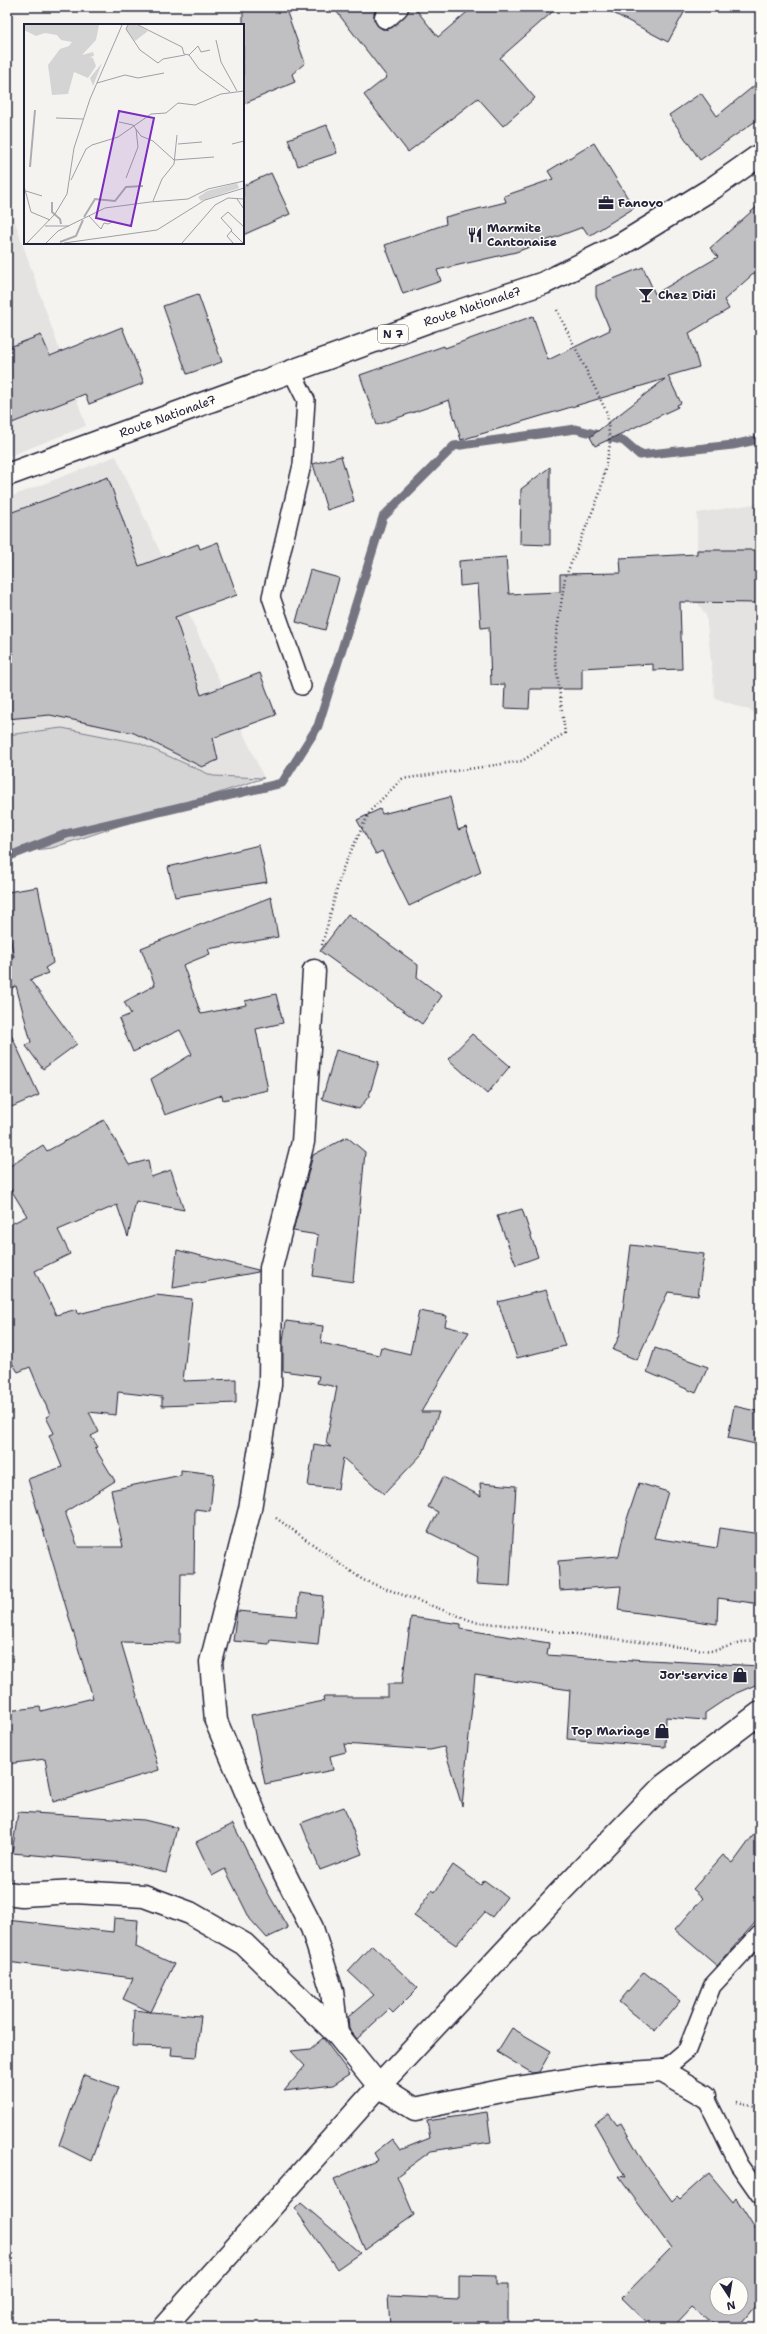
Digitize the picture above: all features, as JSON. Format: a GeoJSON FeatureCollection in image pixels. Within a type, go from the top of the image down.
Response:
{"type":"FeatureCollection","features":[{"type":"Feature","properties":{"kind":"street","name":"Route Nationale7"},"geometry":{"type":"LineString","coordinates":[[7,475],[291,370],[432,320],[544,283],[622,244],[714,188],[760,155]]}},
{"type":"Feature","properties":{"kind":"street"},"geometry":{"type":"LineString","coordinates":[[314,971],[303,1142],[271,1268],[270,1385],[250,1509],[211,1662],[216,1721],[260,1825],[312,1928],[332,1991],[337,2034]]}},
{"type":"Feature","properties":{"kind":"street"},"geometry":{"type":"LineString","coordinates":[[168,2323],[379,2086],[562,1890],[663,1786],[760,1713]]}},
{"type":"Feature","properties":{"kind":"street"},"geometry":{"type":"LineString","coordinates":[[7,1893],[22,1895],[76,1892],[144,1896],[190,1913],[244,1944],[337,2034],[379,2086],[415,2109],[510,2089],[599,2075],[662,2071],[705,2096]]}},
{"type":"Feature","properties":{"kind":"lane"},"geometry":{"type":"LineString","coordinates":[[291,370],[306,400],[302,465],[271,597],[302,686]]}},
{"type":"Feature","properties":{"kind":"lane"},"geometry":{"type":"LineString","coordinates":[[662,2071],[687,2050],[712,1986],[760,1934]]}},
{"type":"Feature","properties":{"kind":"lane"},"geometry":{"type":"LineString","coordinates":[[705,2096],[739,2165],[760,2195]]}},
{"type":"Feature","properties":{"kind":"path"},"geometry":{"type":"LineString","coordinates":[[314,971],[342,870],[370,811],[402,779],[522,762],[565,733],[554,650],[565,578],[600,493],[610,445],[607,413],[544,283]]}},
{"type":"Feature","properties":{"kind":"path"},"geometry":{"type":"LineString","coordinates":[[250,1509],[280,1520],[363,1580],[472,1621],[712,1651],[760,1638]]}},
{"type":"Feature","properties":{"kind":"shaded area"},"geometry":{"type":"Polygon","coordinates":[[[7,199],[86,426],[7,457],[7,199]]]}},
{"type":"Feature","properties":{"kind":"shaded area"},"geometry":{"type":"Polygon","coordinates":[[[116,456],[264,778],[213,776],[139,743],[62,728],[7,735],[7,498],[116,456]]]}},
{"type":"Feature","properties":{"kind":"shaded area"},"geometry":{"type":"Polygon","coordinates":[[[760,503],[760,714],[715,698],[706,615],[697,602],[697,513],[760,503]]]}},
{"type":"Feature","properties":{"kind":"shaded area"},"geometry":{"type":"Polygon","coordinates":[[[62,728],[139,743],[213,776],[264,778],[52,848],[7,853],[7,735],[62,728]]]}},
{"type":"Feature","properties":{"kind":"building"},"geometry":{"type":"Polygon","coordinates":[[[243,7],[285,7],[305,63],[292,74],[295,82],[244,104],[244,24],[243,7]]]}},
{"type":"Feature","properties":{"kind":"building"},"geometry":{"type":"Polygon","coordinates":[[[333,7],[378,7],[374,13],[374,20],[382,29],[388,29],[405,16],[409,7],[414,7],[438,37],[473,7],[558,7],[500,58],[535,98],[503,126],[478,98],[408,152],[364,95],[387,77],[333,7]]]}},
{"type":"Feature","properties":{"kind":"building"},"geometry":{"type":"Polygon","coordinates":[[[602,7],[687,7],[668,42],[602,7]]]}},
{"type":"Feature","properties":{"kind":"building"},"geometry":{"type":"Polygon","coordinates":[[[760,81],[760,118],[700,160],[669,115],[701,93],[717,116],[760,81]]]}},
{"type":"Feature","properties":{"kind":"building"},"geometry":{"type":"Polygon","coordinates":[[[327,125],[337,153],[298,166],[288,139],[327,125]]]}},
{"type":"Feature","properties":{"kind":"building"},"geometry":{"type":"Polygon","coordinates":[[[594,143],[634,208],[589,236],[583,227],[516,252],[437,270],[441,281],[403,294],[385,245],[446,224],[445,217],[506,202],[504,196],[553,179],[548,171],[594,143]]]}},
{"type":"Feature","properties":{"kind":"building"},"geometry":{"type":"Polygon","coordinates":[[[271,173],[290,214],[244,235],[244,186],[271,173]]]}},
{"type":"Feature","properties":{"kind":"building"},"geometry":{"type":"Polygon","coordinates":[[[760,204],[760,268],[724,300],[729,309],[689,333],[699,367],[668,376],[681,403],[677,405],[678,407],[595,446],[590,437],[665,379],[461,440],[449,400],[377,425],[360,375],[444,346],[445,348],[533,316],[548,360],[610,330],[596,296],[596,286],[643,267],[655,294],[718,257],[710,248],[760,204]]]}},
{"type":"Feature","properties":{"kind":"building"},"geometry":{"type":"Polygon","coordinates":[[[198,294],[222,362],[187,374],[163,306],[198,294]]]}},
{"type":"Feature","properties":{"kind":"building"},"geometry":{"type":"Polygon","coordinates":[[[122,327],[144,383],[89,404],[85,394],[7,425],[7,348],[41,335],[50,356],[122,327]]]}},
{"type":"Feature","properties":{"kind":"building"},"geometry":{"type":"Polygon","coordinates":[[[341,456],[354,501],[327,510],[313,464],[341,456]]]}},
{"type":"Feature","properties":{"kind":"building"},"geometry":{"type":"Polygon","coordinates":[[[550,467],[550,545],[520,544],[521,489],[550,467]]]}},
{"type":"Feature","properties":{"kind":"building"},"geometry":{"type":"Polygon","coordinates":[[[108,477],[139,566],[198,544],[200,549],[218,542],[237,595],[175,617],[201,695],[260,673],[276,715],[213,738],[218,760],[202,767],[134,733],[50,715],[7,719],[7,514],[108,477]]]}},
{"type":"Feature","properties":{"kind":"building"},"geometry":{"type":"Polygon","coordinates":[[[697,550],[760,550],[760,603],[680,602],[682,669],[653,670],[653,664],[582,668],[582,689],[530,689],[529,709],[504,708],[505,684],[491,685],[489,627],[481,628],[478,584],[460,586],[459,561],[506,557],[509,594],[560,592],[560,574],[621,573],[620,558],[697,554],[697,550]]]}},
{"type":"Feature","properties":{"kind":"building"},"geometry":{"type":"Polygon","coordinates":[[[310,570],[339,578],[325,630],[296,622],[310,570]]]}},
{"type":"Feature","properties":{"kind":"building"},"geometry":{"type":"Polygon","coordinates":[[[450,797],[458,830],[466,827],[481,872],[409,906],[382,851],[376,854],[357,820],[380,809],[382,814],[450,797]]]}},
{"type":"Feature","properties":{"kind":"building"},"geometry":{"type":"Polygon","coordinates":[[[259,845],[267,882],[175,897],[168,867],[259,845]]]}},
{"type":"Feature","properties":{"kind":"building"},"geometry":{"type":"Polygon","coordinates":[[[38,887],[53,963],[45,968],[48,973],[30,980],[77,1044],[43,1069],[26,1046],[31,1042],[16,986],[7,990],[7,951],[14,957],[7,922],[7,892],[38,887]]]}},
{"type":"Feature","properties":{"kind":"building"},"geometry":{"type":"Polygon","coordinates":[[[271,897],[278,937],[208,949],[210,954],[183,965],[201,1014],[246,1005],[245,1001],[276,994],[283,1023],[256,1029],[268,1090],[223,1100],[222,1095],[165,1115],[151,1079],[192,1054],[180,1030],[133,1052],[119,1019],[131,1014],[124,1002],[155,985],[141,948],[271,897]]]}},
{"type":"Feature","properties":{"kind":"building"},"geometry":{"type":"Polygon","coordinates":[[[348,914],[418,965],[417,977],[442,996],[422,1024],[320,951],[348,914]]]}},
{"type":"Feature","properties":{"kind":"building"},"geometry":{"type":"Polygon","coordinates":[[[7,1026],[39,1095],[7,1109],[7,1026]]]}},
{"type":"Feature","properties":{"kind":"building"},"geometry":{"type":"Polygon","coordinates":[[[472,1034],[510,1066],[487,1094],[448,1059],[472,1034]]]}},
{"type":"Feature","properties":{"kind":"building"},"geometry":{"type":"Polygon","coordinates":[[[336,1050],[379,1062],[369,1096],[359,1109],[322,1099],[336,1050]]]}},
{"type":"Feature","properties":{"kind":"building"},"geometry":{"type":"Polygon","coordinates":[[[104,1120],[129,1165],[148,1160],[151,1177],[171,1170],[184,1210],[136,1201],[128,1237],[117,1205],[58,1230],[70,1254],[35,1271],[56,1315],[77,1309],[78,1314],[156,1295],[192,1299],[183,1381],[236,1379],[236,1403],[162,1406],[162,1397],[118,1392],[116,1415],[89,1412],[99,1432],[91,1436],[98,1447],[95,1448],[115,1481],[65,1512],[78,1547],[123,1547],[111,1490],[181,1475],[181,1470],[214,1474],[210,1511],[195,1509],[194,1573],[181,1573],[180,1643],[121,1642],[159,1770],[53,1802],[45,1759],[7,1764],[7,1711],[40,1707],[41,1711],[93,1698],[28,1479],[62,1467],[49,1435],[54,1433],[46,1417],[50,1415],[30,1367],[18,1372],[7,1355],[7,1226],[27,1216],[7,1183],[7,1168],[43,1145],[47,1151],[104,1120]]]}},
{"type":"Feature","properties":{"kind":"building"},"geometry":{"type":"Polygon","coordinates":[[[347,1137],[365,1152],[353,1282],[313,1276],[318,1235],[293,1231],[313,1155],[347,1137]]]}},
{"type":"Feature","properties":{"kind":"building"},"geometry":{"type":"Polygon","coordinates":[[[522,1209],[538,1257],[516,1265],[497,1216],[522,1209]]]}},
{"type":"Feature","properties":{"kind":"building"},"geometry":{"type":"Polygon","coordinates":[[[631,1245],[704,1254],[698,1296],[668,1292],[637,1360],[613,1350],[620,1334],[631,1245]]]}},
{"type":"Feature","properties":{"kind":"building"},"geometry":{"type":"Polygon","coordinates":[[[177,1250],[258,1270],[258,1272],[173,1288],[177,1250]]]}},
{"type":"Feature","properties":{"kind":"building"},"geometry":{"type":"Polygon","coordinates":[[[546,1290],[565,1346],[517,1358],[498,1302],[546,1290]]]}},
{"type":"Feature","properties":{"kind":"building"},"geometry":{"type":"Polygon","coordinates":[[[419,1311],[447,1316],[445,1326],[469,1332],[421,1412],[439,1412],[423,1453],[384,1494],[343,1458],[338,1489],[308,1486],[314,1444],[331,1447],[326,1443],[337,1387],[317,1383],[319,1376],[283,1371],[283,1341],[286,1321],[323,1326],[321,1343],[379,1355],[381,1347],[410,1354],[419,1311]]]}},
{"type":"Feature","properties":{"kind":"building"},"geometry":{"type":"Polygon","coordinates":[[[655,1348],[708,1367],[696,1393],[647,1372],[655,1348]]]}},
{"type":"Feature","properties":{"kind":"building"},"geometry":{"type":"Polygon","coordinates":[[[734,1406],[760,1412],[760,1445],[728,1438],[734,1406]]]}},
{"type":"Feature","properties":{"kind":"building"},"geometry":{"type":"Polygon","coordinates":[[[443,1477],[481,1496],[480,1483],[516,1486],[510,1586],[476,1584],[478,1557],[428,1532],[438,1512],[428,1507],[443,1477]]]}},
{"type":"Feature","properties":{"kind":"building"},"geometry":{"type":"Polygon","coordinates":[[[639,1483],[668,1492],[654,1538],[717,1548],[720,1528],[760,1534],[760,1604],[718,1598],[717,1624],[618,1610],[621,1586],[560,1590],[558,1561],[619,1556],[626,1522],[639,1483]]]}},
{"type":"Feature","properties":{"kind":"building"},"geometry":{"type":"Polygon","coordinates":[[[300,1593],[323,1596],[318,1645],[270,1640],[269,1644],[233,1641],[237,1611],[297,1616],[300,1593]]]}},
{"type":"Feature","properties":{"kind":"building"},"geometry":{"type":"Polygon","coordinates":[[[411,1617],[461,1624],[461,1629],[549,1643],[547,1655],[631,1661],[631,1659],[760,1666],[760,1683],[732,1695],[705,1713],[705,1720],[666,1717],[665,1747],[567,1739],[570,1690],[475,1675],[462,1806],[444,1747],[430,1750],[344,1744],[346,1752],[330,1756],[333,1770],[265,1784],[251,1715],[324,1701],[323,1697],[388,1697],[388,1684],[402,1684],[411,1617]]]}},
{"type":"Feature","properties":{"kind":"building"},"geometry":{"type":"Polygon","coordinates":[[[344,1807],[362,1854],[320,1870],[301,1823],[344,1807]]]}},
{"type":"Feature","properties":{"kind":"building"},"geometry":{"type":"Polygon","coordinates":[[[18,1812],[144,1820],[177,1828],[166,1873],[125,1863],[12,1853],[18,1812]]]}},
{"type":"Feature","properties":{"kind":"building"},"geometry":{"type":"Polygon","coordinates":[[[233,1824],[268,1893],[288,1928],[267,1938],[250,1919],[225,1869],[212,1876],[196,1842],[233,1824]]]}},
{"type":"Feature","properties":{"kind":"building"},"geometry":{"type":"Polygon","coordinates":[[[760,1826],[760,1917],[717,1966],[675,1930],[703,1898],[693,1889],[723,1855],[733,1863],[760,1826]]]}},
{"type":"Feature","properties":{"kind":"building"},"geometry":{"type":"Polygon","coordinates":[[[453,1865],[481,1885],[484,1880],[507,1897],[492,1917],[485,1912],[456,1945],[414,1916],[432,1890],[435,1892],[453,1865]]]}},
{"type":"Feature","properties":{"kind":"building"},"geometry":{"type":"Polygon","coordinates":[[[114,1918],[138,1920],[136,1947],[174,1964],[151,2012],[123,1999],[133,1978],[7,1962],[7,1920],[113,1932],[114,1918]]]}},
{"type":"Feature","properties":{"kind":"building"},"geometry":{"type":"Polygon","coordinates":[[[372,1945],[418,1988],[393,2013],[389,2009],[357,2039],[349,2029],[348,2017],[374,1995],[348,1971],[372,1945]]]}},
{"type":"Feature","properties":{"kind":"building"},"geometry":{"type":"Polygon","coordinates":[[[644,1972],[680,2001],[655,2031],[619,2002],[644,1972]]]}},
{"type":"Feature","properties":{"kind":"building"},"geometry":{"type":"Polygon","coordinates":[[[134,2010],[201,2016],[196,2057],[171,2055],[172,2047],[132,2046],[134,2010]]]}},
{"type":"Feature","properties":{"kind":"building"},"geometry":{"type":"Polygon","coordinates":[[[512,2028],[551,2051],[539,2072],[532,2073],[497,2052],[512,2028]]]}},
{"type":"Feature","properties":{"kind":"building"},"geometry":{"type":"Polygon","coordinates":[[[323,2038],[350,2074],[333,2085],[284,2091],[305,2066],[291,2051],[310,2049],[323,2038]]]}},
{"type":"Feature","properties":{"kind":"building"},"geometry":{"type":"Polygon","coordinates":[[[84,2075],[118,2087],[91,2161],[59,2145],[84,2075]]]}},
{"type":"Feature","properties":{"kind":"building"},"geometry":{"type":"Polygon","coordinates":[[[487,2112],[491,2142],[431,2151],[397,2176],[414,2215],[365,2250],[334,2179],[378,2160],[374,2153],[392,2139],[400,2150],[430,2138],[427,2121],[487,2112]]]}},
{"type":"Feature","properties":{"kind":"building"},"geometry":{"type":"Polygon","coordinates":[[[609,2114],[617,2125],[621,2123],[643,2161],[672,2201],[677,2196],[680,2199],[709,2173],[733,2202],[736,2198],[760,2236],[760,2301],[749,2315],[749,2276],[709,2276],[709,2316],[748,2316],[739,2327],[717,2327],[692,2307],[673,2327],[652,2327],[622,2298],[671,2248],[618,2176],[625,2177],[595,2124],[609,2114]]]}},
{"type":"Feature","properties":{"kind":"building"},"geometry":{"type":"Polygon","coordinates":[[[301,2203],[360,2253],[337,2269],[295,2209],[301,2203]]]}},
{"type":"Feature","properties":{"kind":"building"},"geometry":{"type":"Polygon","coordinates":[[[459,2275],[496,2276],[496,2285],[508,2285],[508,2327],[390,2327],[388,2296],[459,2299],[459,2275]]]}},
{"type":"Feature","properties":{"kind":"waterway"},"geometry":{"type":"LineString","coordinates":[[7,857],[66,834],[282,783],[318,726],[383,517],[454,446],[575,429],[624,441],[640,455],[733,445],[760,439]]}},
{"type":"Feature","properties":{"kind":"place","name":"Fanovo"},"geometry":{"type":"Point","coordinates":[606,203]}},
{"type":"Feature","properties":{"kind":"place","name":"Marmite Cantonaise"},"geometry":{"type":"Point","coordinates":[475,235]}},
{"type":"Feature","properties":{"kind":"place","name":"Chez Didi"},"geometry":{"type":"Point","coordinates":[646,295]}},
{"type":"Feature","properties":{"kind":"place","name":"Jor'service"},"geometry":{"type":"Point","coordinates":[740,1675]}},
{"type":"Feature","properties":{"kind":"place","name":"Top Mariage"},"geometry":{"type":"Point","coordinates":[662,1731]}}]}
